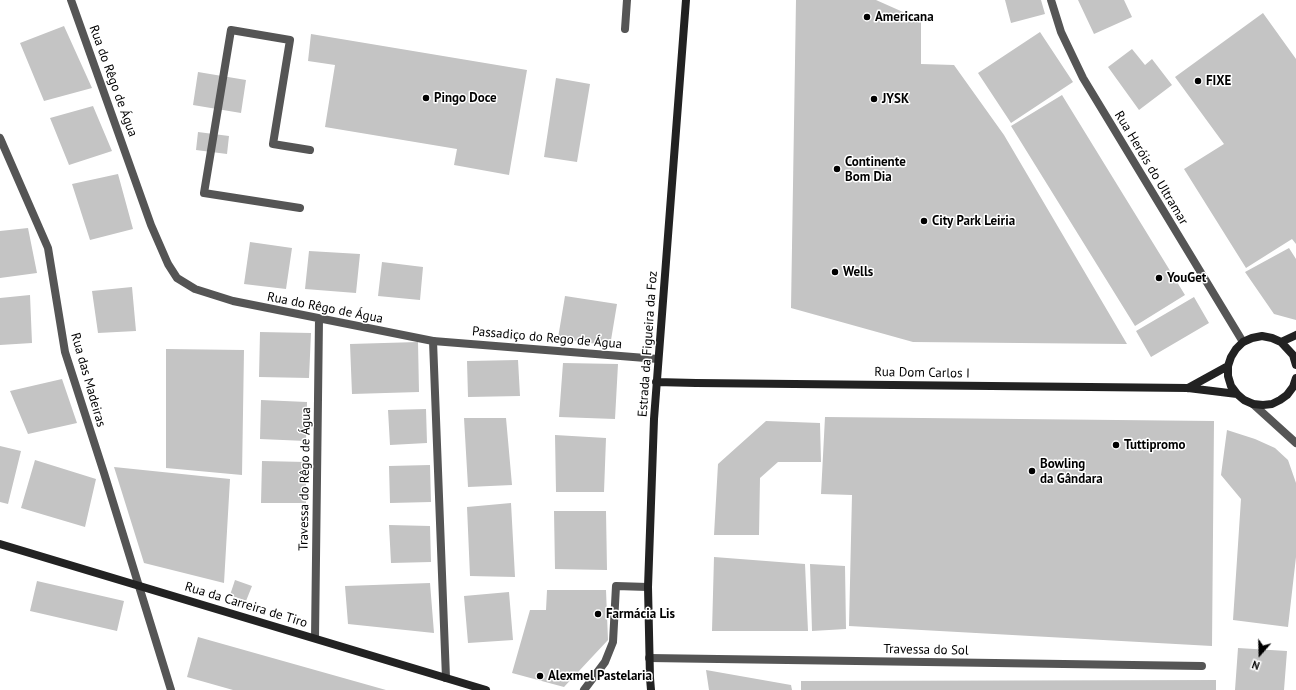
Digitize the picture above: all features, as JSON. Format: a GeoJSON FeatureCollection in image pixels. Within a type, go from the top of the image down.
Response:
{"type":"FeatureCollection","features":[{"type":"Feature","properties":{"kind":"main road","name":"Estrada da Figueira da Foz"},"geometry":{"type":"LineString","coordinates":[[651,690],[648,587],[656,382],[686,0]]}},
{"type":"Feature","properties":{"kind":"main road"},"geometry":{"type":"LineString","coordinates":[[1281,342],[1296,335]]}},
{"type":"Feature","properties":{"kind":"main road"},"geometry":{"type":"LineString","coordinates":[[1296,364],[1292,354],[1281,342],[1262,336],[1243,342],[1236,349],[1228,366],[1228,376],[1231,386],[1236,394],[1253,404],[1272,404],[1280,400],[1288,395],[1296,378]]}},
{"type":"Feature","properties":{"kind":"main road","name":"Rua Dom Carlos I"},"geometry":{"type":"LineString","coordinates":[[1188,388],[1228,366]]}},
{"type":"Feature","properties":{"kind":"main road","name":"Rua Dom Carlos I"},"geometry":{"type":"LineString","coordinates":[[656,382],[1188,388],[1236,394]]}},
{"type":"Feature","properties":{"kind":"main road","name":"Rua da Carreira de Tiro"},"geometry":{"type":"LineString","coordinates":[[0,544],[486,690]]}},
{"type":"Feature","properties":{"kind":"street","name":"Rua do Rêgo de Água"},"geometry":{"type":"LineString","coordinates":[[71,0],[151,225],[168,264],[177,278],[195,289],[233,301],[433,341]]}},
{"type":"Feature","properties":{"kind":"street"},"geometry":{"type":"LineString","coordinates":[[624,29],[627,0]]}},
{"type":"Feature","properties":{"kind":"street","name":"Rua Heróis do Ultramar"},"geometry":{"type":"LineString","coordinates":[[1051,0],[1061,32],[1083,78],[1243,342]]}},
{"type":"Feature","properties":{"kind":"street"},"geometry":{"type":"LineString","coordinates":[[300,208],[204,193],[231,30],[290,40],[273,144],[310,150]]}},
{"type":"Feature","properties":{"kind":"street","name":"Rua das Madeiras"},"geometry":{"type":"LineString","coordinates":[[0,138],[48,248],[65,352],[171,690]]}},
{"type":"Feature","properties":{"kind":"street","name":"Travessa do Rêgo de Água"},"geometry":{"type":"LineString","coordinates":[[315,638],[319,319]]}},
{"type":"Feature","properties":{"kind":"street"},"geometry":{"type":"LineString","coordinates":[[433,341],[446,678]]}},
{"type":"Feature","properties":{"kind":"street","name":"Passadiço do Rego de Água"},"geometry":{"type":"LineString","coordinates":[[433,341],[658,359]]}},
{"type":"Feature","properties":{"kind":"street"},"geometry":{"type":"LineString","coordinates":[[1253,404],[1296,443]]}},
{"type":"Feature","properties":{"kind":"street"},"geometry":{"type":"LineString","coordinates":[[584,690],[605,662],[613,642],[616,586],[648,587]]}},
{"type":"Feature","properties":{"kind":"street","name":"Travessa do Sol"},"geometry":{"type":"LineString","coordinates":[[649,658],[1202,666]]}},
{"type":"Feature","properties":{"kind":"building","name":"City Park Leiria"},"geometry":{"type":"Polygon","coordinates":[[[796,0],[876,0],[921,20],[921,64],[954,65],[1004,135],[1127,344],[913,342],[791,308],[796,0]]]}},
{"type":"Feature","properties":{"kind":"building"},"geometry":{"type":"Polygon","coordinates":[[[1005,0],[1041,0],[1045,14],[1011,23],[1005,0]]]}},
{"type":"Feature","properties":{"kind":"building"},"geometry":{"type":"Polygon","coordinates":[[[1078,0],[1124,0],[1132,17],[1094,34],[1078,0]]]}},
{"type":"Feature","properties":{"kind":"building"},"geometry":{"type":"Polygon","coordinates":[[[1263,13],[1296,59],[1296,244],[1292,239],[1246,268],[1184,169],[1224,144],[1175,77],[1263,13]]]}},
{"type":"Feature","properties":{"kind":"building"},"geometry":{"type":"Polygon","coordinates":[[[64,26],[92,88],[44,101],[20,43],[64,26]]]}},
{"type":"Feature","properties":{"kind":"building"},"geometry":{"type":"Polygon","coordinates":[[[1040,32],[1073,82],[1011,123],[978,73],[1040,32]]]}},
{"type":"Feature","properties":{"kind":"building","name":"Pingo Doce"},"geometry":{"type":"Polygon","coordinates":[[[311,34],[527,70],[509,175],[454,165],[457,149],[325,127],[335,65],[308,61],[311,34]]]}},
{"type":"Feature","properties":{"kind":"building"},"geometry":{"type":"Polygon","coordinates":[[[1132,49],[1145,65],[1152,59],[1172,85],[1139,110],[1108,67],[1132,49]]]}},
{"type":"Feature","properties":{"kind":"building"},"geometry":{"type":"Polygon","coordinates":[[[198,72],[246,80],[241,113],[193,105],[198,72]]]}},
{"type":"Feature","properties":{"kind":"building"},"geometry":{"type":"Polygon","coordinates":[[[556,78],[590,84],[577,162],[544,157],[556,78]]]}},
{"type":"Feature","properties":{"kind":"building"},"geometry":{"type":"Polygon","coordinates":[[[1062,95],[1185,295],[1135,326],[1011,126],[1062,95]]]}},
{"type":"Feature","properties":{"kind":"building"},"geometry":{"type":"Polygon","coordinates":[[[93,106],[112,151],[69,165],[50,118],[93,106]]]}},
{"type":"Feature","properties":{"kind":"building"},"geometry":{"type":"Polygon","coordinates":[[[198,132],[229,136],[227,154],[196,150],[198,132]]]}},
{"type":"Feature","properties":{"kind":"building"},"geometry":{"type":"Polygon","coordinates":[[[118,174],[133,229],[90,240],[72,184],[118,174]]]}},
{"type":"Feature","properties":{"kind":"building"},"geometry":{"type":"Polygon","coordinates":[[[28,228],[37,273],[0,278],[0,231],[28,228]]]}},
{"type":"Feature","properties":{"kind":"building"},"geometry":{"type":"Polygon","coordinates":[[[250,242],[292,248],[286,289],[244,284],[250,242]]]}},
{"type":"Feature","properties":{"kind":"building"},"geometry":{"type":"Polygon","coordinates":[[[1289,248],[1296,259],[1296,320],[1274,314],[1245,272],[1289,248]]]}},
{"type":"Feature","properties":{"kind":"building"},"geometry":{"type":"Polygon","coordinates":[[[309,251],[360,254],[356,293],[305,289],[309,251]]]}},
{"type":"Feature","properties":{"kind":"building"},"geometry":{"type":"Polygon","coordinates":[[[382,262],[423,267],[420,300],[378,296],[382,262]]]}},
{"type":"Feature","properties":{"kind":"building"},"geometry":{"type":"Polygon","coordinates":[[[132,287],[136,331],[98,333],[92,291],[132,287]]]}},
{"type":"Feature","properties":{"kind":"building"},"geometry":{"type":"Polygon","coordinates":[[[30,295],[32,343],[0,345],[0,298],[30,295]]]}},
{"type":"Feature","properties":{"kind":"building"},"geometry":{"type":"Polygon","coordinates":[[[565,296],[617,304],[610,346],[558,338],[565,296]]]}},
{"type":"Feature","properties":{"kind":"building"},"geometry":{"type":"Polygon","coordinates":[[[1194,297],[1209,323],[1151,357],[1136,331],[1194,297]]]}},
{"type":"Feature","properties":{"kind":"building"},"geometry":{"type":"Polygon","coordinates":[[[260,332],[311,333],[309,378],[259,377],[260,332]]]}},
{"type":"Feature","properties":{"kind":"building"},"geometry":{"type":"Polygon","coordinates":[[[418,342],[419,392],[352,394],[350,344],[418,342]]]}},
{"type":"Feature","properties":{"kind":"building"},"geometry":{"type":"Polygon","coordinates":[[[166,349],[244,350],[242,475],[166,468],[166,349]]]}},
{"type":"Feature","properties":{"kind":"building"},"geometry":{"type":"Polygon","coordinates":[[[518,360],[520,396],[468,397],[467,361],[518,360]]]}},
{"type":"Feature","properties":{"kind":"building"},"geometry":{"type":"Polygon","coordinates":[[[563,363],[618,364],[615,419],[559,417],[563,363]]]}},
{"type":"Feature","properties":{"kind":"building"},"geometry":{"type":"Polygon","coordinates":[[[62,379],[77,423],[28,434],[10,391],[62,379]]]}},
{"type":"Feature","properties":{"kind":"building"},"geometry":{"type":"Polygon","coordinates":[[[261,400],[307,402],[306,441],[260,439],[261,400]]]}},
{"type":"Feature","properties":{"kind":"building"},"geometry":{"type":"Polygon","coordinates":[[[426,409],[427,443],[390,445],[388,410],[426,409]]]}},
{"type":"Feature","properties":{"kind":"building"},"geometry":{"type":"Polygon","coordinates":[[[825,417],[1214,421],[1212,646],[849,626],[852,495],[821,494],[825,417]]]}},
{"type":"Feature","properties":{"kind":"building"},"geometry":{"type":"Polygon","coordinates":[[[464,418],[506,418],[512,485],[468,487],[464,418]]]}},
{"type":"Feature","properties":{"kind":"building"},"geometry":{"type":"Polygon","coordinates":[[[766,421],[820,423],[821,462],[778,462],[760,478],[759,535],[714,535],[718,464],[766,421]]]}},
{"type":"Feature","properties":{"kind":"building"},"geometry":{"type":"Polygon","coordinates":[[[1227,430],[1255,439],[1275,448],[1288,460],[1296,483],[1296,557],[1288,627],[1233,620],[1241,499],[1221,475],[1227,430]]]}},
{"type":"Feature","properties":{"kind":"building"},"geometry":{"type":"Polygon","coordinates":[[[555,435],[606,438],[604,492],[556,492],[555,435]]]}},
{"type":"Feature","properties":{"kind":"building"},"geometry":{"type":"Polygon","coordinates":[[[0,446],[21,451],[8,504],[0,502],[0,446]]]}},
{"type":"Feature","properties":{"kind":"building"},"geometry":{"type":"Polygon","coordinates":[[[35,460],[96,479],[85,527],[21,508],[35,460]]]}},
{"type":"Feature","properties":{"kind":"building"},"geometry":{"type":"Polygon","coordinates":[[[262,461],[306,462],[306,503],[261,503],[262,461]]]}},
{"type":"Feature","properties":{"kind":"building"},"geometry":{"type":"Polygon","coordinates":[[[430,465],[431,502],[390,503],[389,466],[430,465]]]}},
{"type":"Feature","properties":{"kind":"building"},"geometry":{"type":"Polygon","coordinates":[[[114,467],[230,479],[224,583],[144,563],[114,467]]]}},
{"type":"Feature","properties":{"kind":"building"},"geometry":{"type":"Polygon","coordinates":[[[511,503],[515,577],[470,576],[467,507],[511,503]]]}},
{"type":"Feature","properties":{"kind":"building"},"geometry":{"type":"Polygon","coordinates":[[[554,511],[606,511],[607,570],[555,569],[554,511]]]}},
{"type":"Feature","properties":{"kind":"building"},"geometry":{"type":"Polygon","coordinates":[[[389,525],[430,526],[431,562],[391,563],[389,525]]]}},
{"type":"Feature","properties":{"kind":"building"},"geometry":{"type":"Polygon","coordinates":[[[714,557],[805,564],[808,631],[712,631],[714,557]]]}},
{"type":"Feature","properties":{"kind":"building"},"geometry":{"type":"Polygon","coordinates":[[[810,564],[845,566],[846,629],[812,631],[810,564]]]}},
{"type":"Feature","properties":{"kind":"building"},"geometry":{"type":"Polygon","coordinates":[[[235,580],[252,586],[246,601],[230,595],[235,580]]]}},
{"type":"Feature","properties":{"kind":"building"},"geometry":{"type":"Polygon","coordinates":[[[37,581],[124,601],[117,631],[30,611],[37,581]]]}},
{"type":"Feature","properties":{"kind":"building"},"geometry":{"type":"Polygon","coordinates":[[[430,583],[434,633],[348,624],[345,586],[430,583]]]}},
{"type":"Feature","properties":{"kind":"building"},"geometry":{"type":"Polygon","coordinates":[[[547,590],[606,590],[608,640],[564,687],[512,673],[530,610],[546,610],[547,590]]]}},
{"type":"Feature","properties":{"kind":"building"},"geometry":{"type":"Polygon","coordinates":[[[509,592],[513,640],[468,643],[464,596],[509,592]]]}},
{"type":"Feature","properties":{"kind":"building"},"geometry":{"type":"Polygon","coordinates":[[[198,637],[386,690],[233,690],[187,677],[198,637]]]}},
{"type":"Feature","properties":{"kind":"building"},"geometry":{"type":"Polygon","coordinates":[[[1238,648],[1287,651],[1284,690],[1235,690],[1238,648]]]}},
{"type":"Feature","properties":{"kind":"building"},"geometry":{"type":"Polygon","coordinates":[[[706,670],[791,685],[792,690],[709,690],[706,670]]]}},
{"type":"Feature","properties":{"kind":"building"},"geometry":{"type":"Polygon","coordinates":[[[1216,680],[1216,690],[801,690],[801,681],[1216,680]]]}},
{"type":"Feature","properties":{"kind":"place","name":"Americana"},"geometry":{"type":"Point","coordinates":[867,17]}},
{"type":"Feature","properties":{"kind":"place","name":"FIXE"},"geometry":{"type":"Point","coordinates":[1198,81]}},
{"type":"Feature","properties":{"kind":"place","name":"Pingo Doce"},"geometry":{"type":"Point","coordinates":[426,98]}},
{"type":"Feature","properties":{"kind":"place","name":"JYSK"},"geometry":{"type":"Point","coordinates":[874,99]}},
{"type":"Feature","properties":{"kind":"place","name":"Continente Bom Dia"},"geometry":{"type":"Point","coordinates":[837,169]}},
{"type":"Feature","properties":{"kind":"place","name":"City Park Leiria"},"geometry":{"type":"Point","coordinates":[924,221]}},
{"type":"Feature","properties":{"kind":"place","name":"Wells"},"geometry":{"type":"Point","coordinates":[835,272]}},
{"type":"Feature","properties":{"kind":"place","name":"YouGet"},"geometry":{"type":"Point","coordinates":[1159,278]}},
{"type":"Feature","properties":{"kind":"place","name":"Tuttipromo"},"geometry":{"type":"Point","coordinates":[1116,445]}},
{"type":"Feature","properties":{"kind":"place","name":"Bowling da Gândara"},"geometry":{"type":"Point","coordinates":[1032,471]}},
{"type":"Feature","properties":{"kind":"place","name":"Farmácia Lis"},"geometry":{"type":"Point","coordinates":[598,614]}},
{"type":"Feature","properties":{"kind":"place","name":"Alexmel Pastelaria"},"geometry":{"type":"Point","coordinates":[540,676]}}]}
